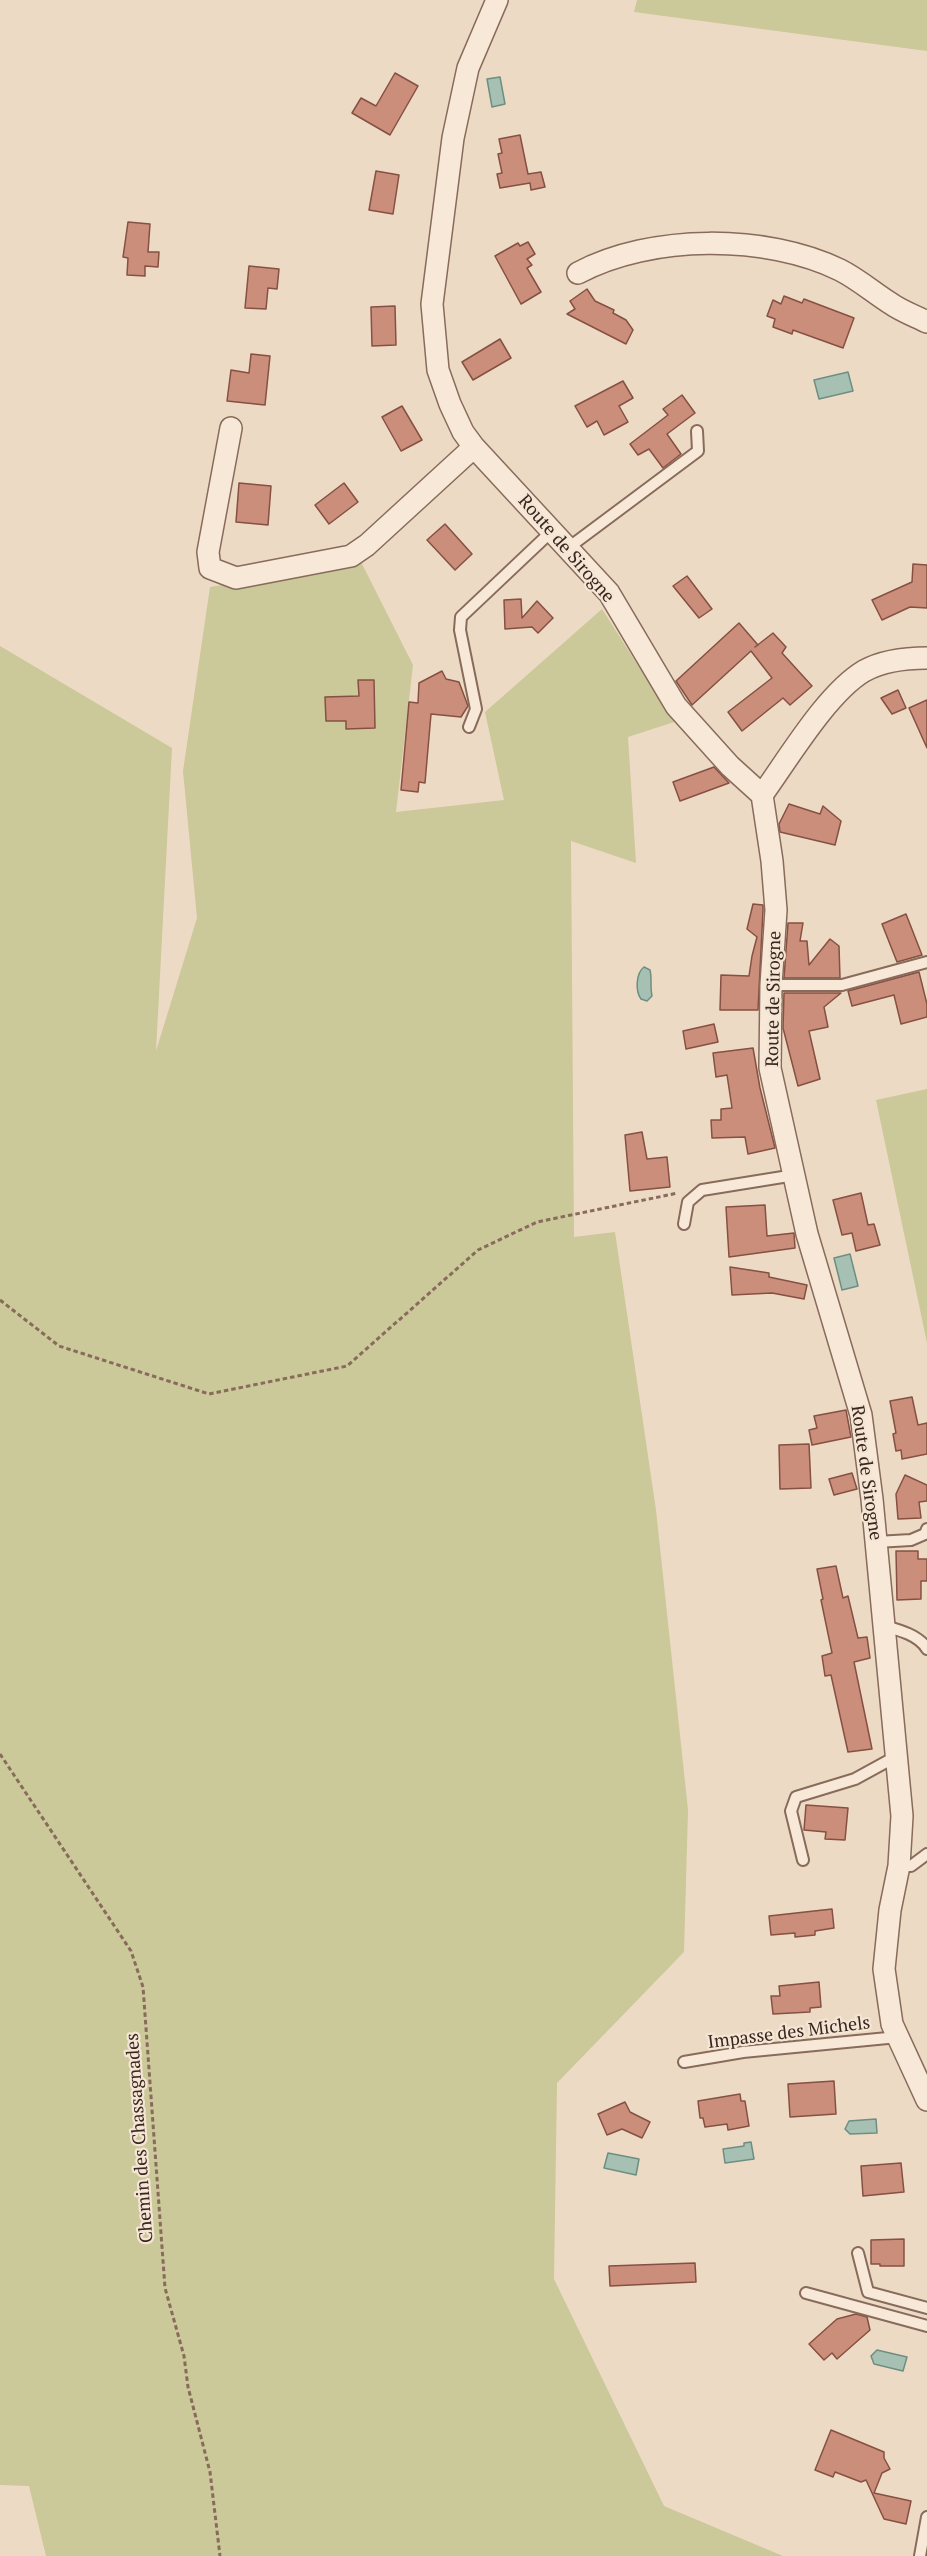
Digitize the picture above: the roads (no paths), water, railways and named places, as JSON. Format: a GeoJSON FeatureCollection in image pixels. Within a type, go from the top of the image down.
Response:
{"type":"FeatureCollection","features":[{"type":"Feature","properties":{"kind":"street","name":"Route de Sirogne"},"geometry":{"type":"LineString","coordinates":[[497,0],[468,68],[453,138],[432,304],[438,370],[463,432],[474,447],[609,593],[676,706],[730,766],[762,795],[772,861],[776,910],[771,985],[770,1068],[807,1234],[861,1415],[876,1542],[902,1816],[899,1866],[890,1910],[884,1969],[892,2024],[898,2037],[922,2072],[927,2100]]}},
{"type":"Feature","properties":{"kind":"street"},"geometry":{"type":"LineString","coordinates":[[578,273],[601,260],[672,245],[733,243],[793,254],[841,271],[893,305],[927,322]]}},
{"type":"Feature","properties":{"kind":"street"},"geometry":{"type":"LineString","coordinates":[[231,428],[208,552],[210,568],[236,578],[351,556],[367,545],[474,447]]}},
{"type":"Feature","properties":{"kind":"street"},"geometry":{"type":"LineString","coordinates":[[762,795],[831,699],[865,671],[907,658],[927,658]]}},
{"type":"Feature","properties":{"kind":"lane"},"geometry":{"type":"LineString","coordinates":[[568,548],[698,451],[697,431]]}},
{"type":"Feature","properties":{"kind":"lane"},"geometry":{"type":"LineString","coordinates":[[469,727],[476,709],[460,630],[460,617],[552,530]]}},
{"type":"Feature","properties":{"kind":"lane"},"geometry":{"type":"LineString","coordinates":[[771,985],[842,985],[927,962]]}},
{"type":"Feature","properties":{"kind":"lane"},"geometry":{"type":"LineString","coordinates":[[684,1224],[688,1202],[702,1190],[795,1175]]}},
{"type":"Feature","properties":{"kind":"lane"},"geometry":{"type":"LineString","coordinates":[[876,1542],[911,1540],[925,1534],[927,1529]]}},
{"type":"Feature","properties":{"kind":"lane"},"geometry":{"type":"LineString","coordinates":[[884,1626],[902,1631],[924,1643],[927,1649]]}},
{"type":"Feature","properties":{"kind":"lane"},"geometry":{"type":"LineString","coordinates":[[803,1860],[791,1811],[796,1797],[855,1779],[897,1756]]}},
{"type":"Feature","properties":{"kind":"lane"},"geometry":{"type":"LineString","coordinates":[[899,1866],[911,1866],[927,1854]]}},
{"type":"Feature","properties":{"kind":"lane","name":"Impasse des Michels"},"geometry":{"type":"LineString","coordinates":[[684,2062],[743,2052],[898,2037]]}},
{"type":"Feature","properties":{"kind":"lane"},"geometry":{"type":"LineString","coordinates":[[858,2253],[868,2292],[927,2308]]}},
{"type":"Feature","properties":{"kind":"lane"},"geometry":{"type":"LineString","coordinates":[[806,2293],[927,2326]]}},
{"type":"Feature","properties":{"kind":"lane"},"geometry":{"type":"LineString","coordinates":[[920,2556],[927,2517]]}}]}
